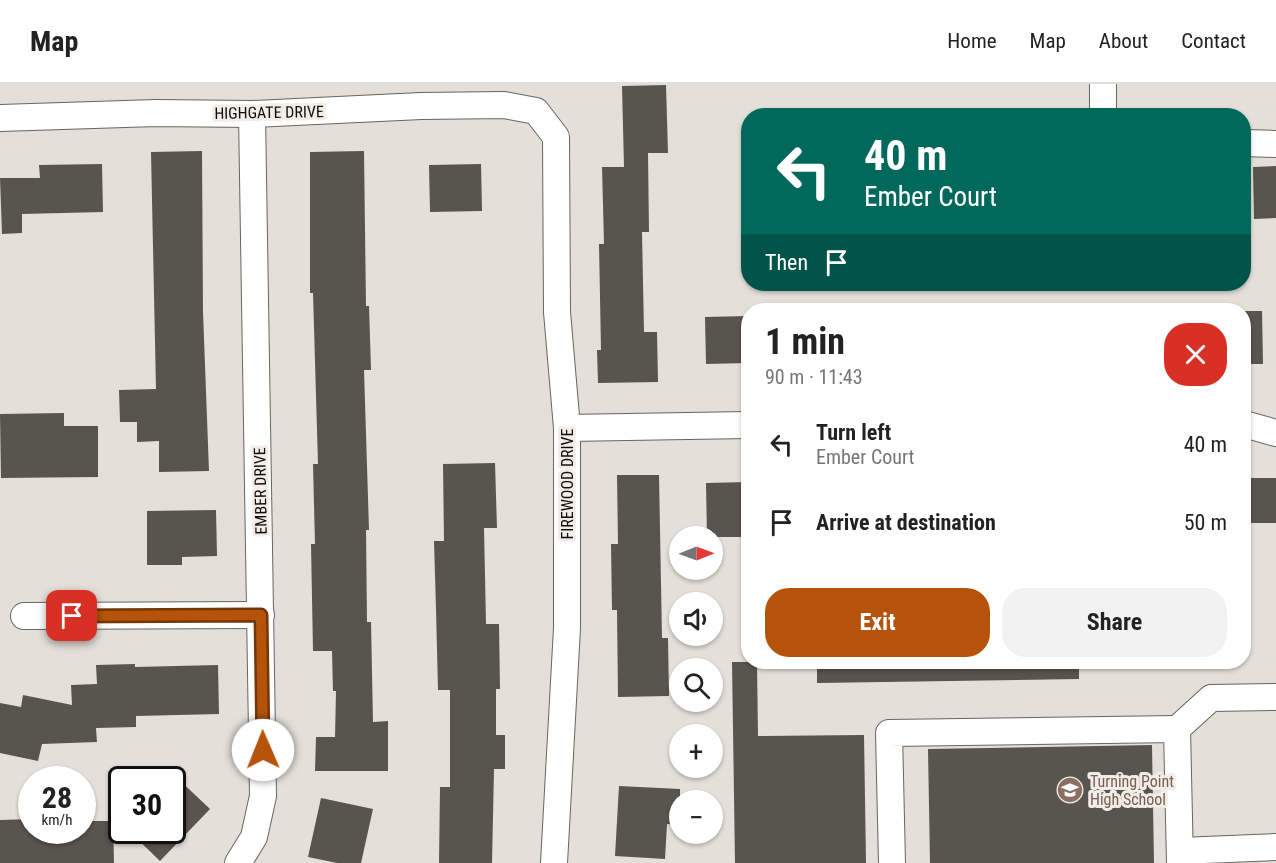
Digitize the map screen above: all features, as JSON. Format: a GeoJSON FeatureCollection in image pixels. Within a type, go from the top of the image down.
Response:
{"type":"FeatureCollection","features":[{"type":"Feature","properties":{"kind":"street"},"geometry":{"type":"LineString","coordinates":[[1102,108],[1103,84]]}},
{"type":"Feature","properties":{"kind":"street","name":"HIGHGATE DRIVE"},"geometry":{"type":"LineString","coordinates":[[0,118],[156,112],[252,114],[492,105],[536,111]]}},
{"type":"Feature","properties":{"kind":"street","name":"FIREWOOD DRIVE"},"geometry":{"type":"LineString","coordinates":[[536,111],[556,137],[557,312],[567,428],[567,628],[554,863]]}},
{"type":"Feature","properties":{"kind":"street","name":"EMBER DRIVE"},"geometry":{"type":"LineString","coordinates":[[238,863],[254,837],[263,795],[252,114]]}},
{"type":"Feature","properties":{"kind":"street"},"geometry":{"type":"LineString","coordinates":[[1251,143],[1276,144]]}},
{"type":"Feature","properties":{"kind":"street"},"geometry":{"type":"LineString","coordinates":[[567,428],[741,425]]}},
{"type":"Feature","properties":{"kind":"street"},"geometry":{"type":"LineString","coordinates":[[1251,426],[1276,433]]}},
{"type":"Feature","properties":{"kind":"street"},"geometry":{"type":"LineString","coordinates":[[24,616],[261,615]]}},
{"type":"Feature","properties":{"kind":"street"},"geometry":{"type":"LineString","coordinates":[[892,863],[889,733],[1177,729],[1211,698],[1276,697]]}},
{"type":"Feature","properties":{"kind":"street"},"geometry":{"type":"LineString","coordinates":[[1177,729],[1180,857],[1276,847]]}},
{"type":"Feature","properties":{"kind":"building"},"geometry":{"type":"Polygon","coordinates":[[[666,85],[668,153],[648,153],[649,232],[642,232],[644,332],[657,332],[658,382],[598,383],[597,350],[601,350],[599,244],[604,244],[602,167],[624,167],[622,86],[666,85]]]}},
{"type":"Feature","properties":{"kind":"building"},"geometry":{"type":"Polygon","coordinates":[[[202,151],[203,312],[209,471],[159,472],[159,441],[137,442],[137,422],[120,422],[119,390],[156,389],[151,152],[202,151]]]}},
{"type":"Feature","properties":{"kind":"building"},"geometry":{"type":"Polygon","coordinates":[[[364,151],[366,306],[369,306],[371,370],[364,370],[369,530],[366,530],[367,622],[371,622],[373,722],[388,721],[388,771],[315,771],[316,737],[335,737],[336,691],[333,691],[332,651],[313,651],[311,544],[315,544],[313,464],[318,464],[313,293],[310,293],[310,152],[364,151]]]}},
{"type":"Feature","properties":{"kind":"building"},"geometry":{"type":"Polygon","coordinates":[[[102,164],[103,212],[22,214],[22,233],[2,234],[0,178],[40,178],[39,165],[102,164]]]}},
{"type":"Feature","properties":{"kind":"building"},"geometry":{"type":"Polygon","coordinates":[[[481,164],[482,211],[430,212],[429,165],[481,164]]]}},
{"type":"Feature","properties":{"kind":"building"},"geometry":{"type":"Polygon","coordinates":[[[1276,166],[1276,218],[1254,219],[1253,167],[1276,166]]]}},
{"type":"Feature","properties":{"kind":"building"},"geometry":{"type":"Polygon","coordinates":[[[1251,311],[1262,311],[1263,364],[1251,364],[1251,311]]]}},
{"type":"Feature","properties":{"kind":"building"},"geometry":{"type":"Polygon","coordinates":[[[741,316],[741,363],[706,364],[705,317],[741,316]]]}},
{"type":"Feature","properties":{"kind":"building"},"geometry":{"type":"Polygon","coordinates":[[[64,413],[64,426],[98,426],[98,477],[1,478],[0,414],[64,413]]]}},
{"type":"Feature","properties":{"kind":"building"},"geometry":{"type":"Polygon","coordinates":[[[495,463],[497,528],[484,528],[486,624],[499,624],[500,689],[496,689],[496,735],[505,735],[505,769],[494,769],[492,863],[439,863],[440,787],[450,787],[450,690],[438,690],[434,541],[444,541],[443,464],[495,463]]]}},
{"type":"Feature","properties":{"kind":"building"},"geometry":{"type":"Polygon","coordinates":[[[617,475],[659,475],[662,638],[668,638],[669,696],[618,697],[617,610],[612,610],[611,544],[618,544],[617,475]]]}},
{"type":"Feature","properties":{"kind":"building"},"geometry":{"type":"Polygon","coordinates":[[[1251,478],[1276,478],[1276,523],[1251,523],[1251,478]]]}},
{"type":"Feature","properties":{"kind":"building"},"geometry":{"type":"Polygon","coordinates":[[[741,482],[741,537],[723,537],[723,526],[707,526],[706,483],[741,482]]]}},
{"type":"Feature","properties":{"kind":"building"},"geometry":{"type":"Polygon","coordinates":[[[216,510],[217,556],[182,557],[182,565],[147,565],[147,511],[216,510]]]}},
{"type":"Feature","properties":{"kind":"building"},"geometry":{"type":"Polygon","coordinates":[[[732,662],[741,662],[741,669],[757,669],[758,736],[864,735],[866,863],[735,863],[732,662]]]}},
{"type":"Feature","properties":{"kind":"building"},"geometry":{"type":"Polygon","coordinates":[[[135,664],[135,667],[218,665],[219,714],[136,716],[136,727],[96,728],[97,742],[42,744],[38,761],[0,753],[0,703],[21,707],[23,695],[72,705],[71,685],[97,684],[96,665],[135,664]]]}},
{"type":"Feature","properties":{"kind":"building"},"geometry":{"type":"Polygon","coordinates":[[[817,669],[1079,669],[1079,679],[817,683],[817,669]]]}},
{"type":"Feature","properties":{"kind":"building"},"geometry":{"type":"Polygon","coordinates":[[[1152,745],[1154,863],[930,863],[928,749],[1152,745]]]}},
{"type":"Feature","properties":{"kind":"building"},"geometry":{"type":"Polygon","coordinates":[[[186,786],[210,809],[186,834],[186,786]]]}},
{"type":"Feature","properties":{"kind":"building"},"geometry":{"type":"Polygon","coordinates":[[[619,786],[680,789],[669,790],[669,824],[667,824],[665,859],[615,856],[619,786]]]}},
{"type":"Feature","properties":{"kind":"building"},"geometry":{"type":"Polygon","coordinates":[[[321,798],[373,809],[361,863],[337,863],[308,857],[321,798]]]}},
{"type":"Feature","properties":{"kind":"building"},"geometry":{"type":"Polygon","coordinates":[[[18,819],[18,844],[96,844],[96,821],[108,821],[108,844],[114,844],[114,863],[0,863],[0,820],[18,819]]]}},
{"type":"Feature","properties":{"kind":"building"},"geometry":{"type":"Polygon","coordinates":[[[142,844],[176,844],[160,861],[142,844]]]}},
{"type":"Feature","properties":{"kind":"place","name":"Turning Point High School"},"geometry":{"type":"Point","coordinates":[1070,790]}},
{"type":"Feature","properties":{"kind":"route"},"geometry":{"type":"LineString","coordinates":[[72,616],[261,615],[263,750]]}}]}
